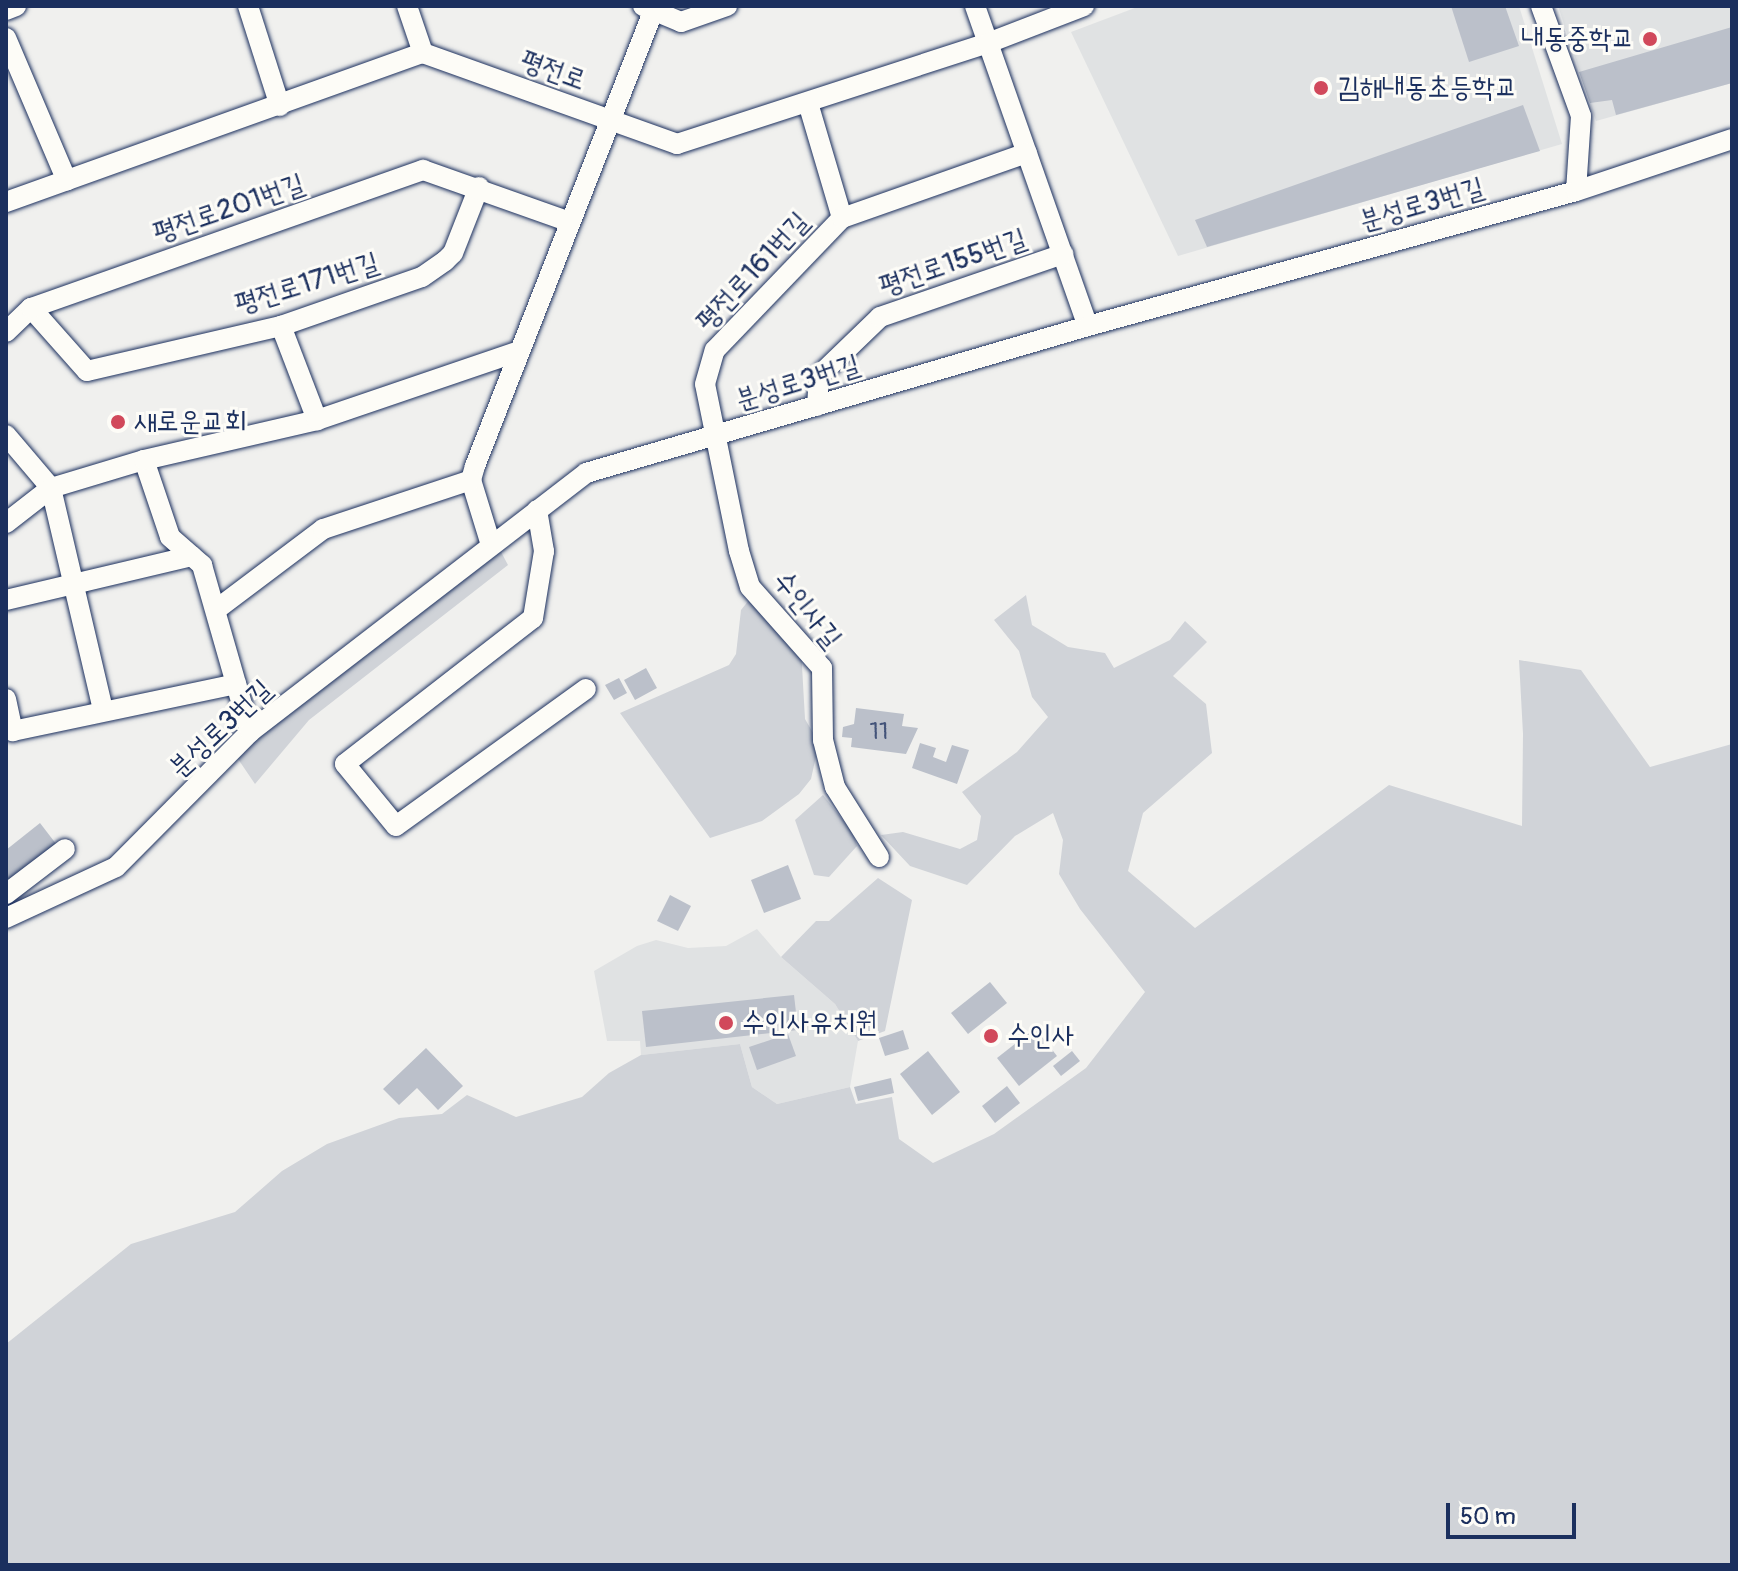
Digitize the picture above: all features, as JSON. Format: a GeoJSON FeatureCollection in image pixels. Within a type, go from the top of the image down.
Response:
{"type":"FeatureCollection","features":[{"type":"Feature","properties":{"kind":"street"},"geometry":{"type":"LineString","coordinates":[[6,10],[16,6]]}},
{"type":"Feature","properties":{"kind":"street"},"geometry":{"type":"LineString","coordinates":[[248,6],[280,106]]}},
{"type":"Feature","properties":{"kind":"street"},"geometry":{"type":"LineString","coordinates":[[6,202],[423,53],[407,6]]}},
{"type":"Feature","properties":{"kind":"street"},"geometry":{"type":"LineString","coordinates":[[491,545],[471,480],[611,122],[651,7],[681,22],[727,6]]}},
{"type":"Feature","properties":{"kind":"street","name":"평전로155번길"},"geometry":{"type":"LineString","coordinates":[[975,6],[1088,326]]}},
{"type":"Feature","properties":{"kind":"street","name":"평전로"},"geometry":{"type":"LineString","coordinates":[[423,53],[677,144],[988,43],[1051,11],[1084,6]]}},
{"type":"Feature","properties":{"kind":"street"},"geometry":{"type":"LineString","coordinates":[[1541,6],[1581,116],[1576,191]]}},
{"type":"Feature","properties":{"kind":"street"},"geometry":{"type":"LineString","coordinates":[[6,38],[67,181]]}},
{"type":"Feature","properties":{"kind":"street","name":"평전로161번길"},"geometry":{"type":"LineString","coordinates":[[716,436],[705,384],[715,350],[842,218],[808,103]]}},
{"type":"Feature","properties":{"kind":"street","name":"분성로3번길"},"geometry":{"type":"LineString","coordinates":[[6,918],[116,867],[250,732],[586,473],[1088,326],[1576,191],[1732,139]]}},
{"type":"Feature","properties":{"kind":"street"},"geometry":{"type":"LineString","coordinates":[[842,218],[1027,153]]}},
{"type":"Feature","properties":{"kind":"street","name":"평전로201번길"},"geometry":{"type":"LineString","coordinates":[[6,332],[31,308],[423,170],[479,187]]}},
{"type":"Feature","properties":{"kind":"street"},"geometry":{"type":"LineString","coordinates":[[479,187],[570,222]]}},
{"type":"Feature","properties":{"kind":"street","name":"평전로171번길"},"geometry":{"type":"LineString","coordinates":[[31,308],[87,371],[281,326],[422,277],[445,261],[453,253],[479,187]]}},
{"type":"Feature","properties":{"kind":"street","name":"평전로155번길"},"geometry":{"type":"LineString","coordinates":[[817,406],[819,376],[880,317],[1063,254]]}},
{"type":"Feature","properties":{"kind":"street"},"geometry":{"type":"LineString","coordinates":[[281,326],[317,420]]}},
{"type":"Feature","properties":{"kind":"street"},"geometry":{"type":"LineString","coordinates":[[6,523],[51,488],[144,460],[317,420],[520,351]]}},
{"type":"Feature","properties":{"kind":"street"},"geometry":{"type":"LineString","coordinates":[[6,435],[51,488],[103,710]]}},
{"type":"Feature","properties":{"kind":"street","name":"수인사길"},"geometry":{"type":"LineString","coordinates":[[716,436],[739,551],[750,587],[822,668],[823,740],[835,787],[879,857]]}},
{"type":"Feature","properties":{"kind":"street"},"geometry":{"type":"LineString","coordinates":[[144,460],[170,537],[202,565],[250,732]]}},
{"type":"Feature","properties":{"kind":"street"},"geometry":{"type":"LineString","coordinates":[[217,609],[323,529],[471,480]]}},
{"type":"Feature","properties":{"kind":"street"},"geometry":{"type":"LineString","coordinates":[[537,510],[544,551],[533,618],[345,764],[396,826],[586,689]]}},
{"type":"Feature","properties":{"kind":"street"},"geometry":{"type":"LineString","coordinates":[[6,600],[192,556]]}},
{"type":"Feature","properties":{"kind":"street"},"geometry":{"type":"LineString","coordinates":[[6,699],[13,731],[236,684]]}},
{"type":"Feature","properties":{"kind":"street"},"geometry":{"type":"LineString","coordinates":[[6,894],[65,849]]}},
{"type":"Feature","properties":{"kind":"shaded area","name":"김해내동초등학교"},"geometry":{"type":"Polygon","coordinates":[[[1140,6],[1519,6],[1562,144],[1178,256],[1071,32],[1140,6]]]}},
{"type":"Feature","properties":{"kind":"shaded area","name":"내동중학교"},"geometry":{"type":"Polygon","coordinates":[[[1558,6],[1732,6],[1732,83],[1596,121],[1558,6]]]}},
{"type":"Feature","properties":{"kind":"shaded area"},"geometry":{"type":"Polygon","coordinates":[[[500,550],[508,565],[309,720],[255,784],[236,756],[250,737],[500,550]]]}},
{"type":"Feature","properties":{"kind":"shaded area"},"geometry":{"type":"Polygon","coordinates":[[[1026,595],[1032,625],[1068,647],[1105,653],[1114,668],[1170,640],[1185,621],[1207,642],[1173,676],[1206,704],[1212,753],[1143,813],[1128,871],[1195,928],[1389,785],[1522,826],[1523,734],[1519,660],[1581,670],[1650,767],[1732,744],[1732,1565],[6,1565],[6,1344],[131,1244],[235,1212],[282,1171],[327,1144],[399,1118],[442,1114],[467,1095],[516,1117],[582,1097],[609,1073],[641,1055],[740,1044],[752,1087],[777,1104],[850,1087],[856,1104],[892,1097],[899,1139],[933,1163],[994,1134],[1086,1068],[1145,992],[1080,909],[1059,874],[1063,840],[1053,813],[1015,836],[967,885],[910,866],[881,835],[903,832],[960,849],[977,840],[981,816],[962,792],[1017,752],[1048,717],[1032,697],[1019,651],[994,620],[1026,595]]]}},
{"type":"Feature","properties":{"kind":"shaded area"},"geometry":{"type":"Polygon","coordinates":[[[749,600],[801,648],[805,719],[819,743],[811,779],[799,794],[762,821],[710,838],[620,713],[729,665],[736,654],[741,610],[749,600]]]}},
{"type":"Feature","properties":{"kind":"shaded area"},"geometry":{"type":"Polygon","coordinates":[[[823,795],[853,833],[857,846],[829,877],[814,875],[795,820],[823,795]]]}},
{"type":"Feature","properties":{"kind":"shaded area"},"geometry":{"type":"Polygon","coordinates":[[[878,878],[912,900],[885,1031],[858,1041],[835,1004],[781,957],[816,921],[829,921],[878,878]]]}},
{"type":"Feature","properties":{"kind":"shaded area","name":"수인사유치원"},"geometry":{"type":"Polygon","coordinates":[[[757,929],[781,957],[835,1004],[858,1041],[850,1087],[777,1104],[752,1087],[740,1044],[641,1055],[640,1041],[607,1041],[594,971],[637,946],[656,940],[688,948],[726,946],[757,929]]]}},
{"type":"Feature","properties":{"kind":"building"},"geometry":{"type":"Polygon","coordinates":[[[1451,6],[1505,6],[1519,46],[1469,62],[1451,6]]]}},
{"type":"Feature","properties":{"kind":"building"},"geometry":{"type":"Polygon","coordinates":[[[1732,27],[1732,83],[1616,115],[1612,100],[1590,103],[1579,72],[1732,27]]]}},
{"type":"Feature","properties":{"kind":"building"},"geometry":{"type":"Polygon","coordinates":[[[1523,105],[1540,151],[1207,247],[1195,220],[1523,105]]]}},
{"type":"Feature","properties":{"kind":"building"},"geometry":{"type":"Polygon","coordinates":[[[646,668],[657,688],[635,700],[624,680],[646,668]]]}},
{"type":"Feature","properties":{"kind":"building"},"geometry":{"type":"Polygon","coordinates":[[[619,678],[627,693],[614,700],[605,685],[619,678]]]}},
{"type":"Feature","properties":{"kind":"building"},"geometry":{"type":"Polygon","coordinates":[[[856,708],[904,714],[902,726],[918,728],[906,754],[851,747],[852,738],[842,737],[843,727],[854,724],[856,708]]]}},
{"type":"Feature","properties":{"kind":"building"},"geometry":{"type":"Polygon","coordinates":[[[920,743],[936,748],[933,757],[946,762],[952,745],[969,750],[957,784],[912,768],[920,743]]]}},
{"type":"Feature","properties":{"kind":"building"},"geometry":{"type":"Polygon","coordinates":[[[40,823],[60,849],[6,890],[6,850],[40,823]]]}},
{"type":"Feature","properties":{"kind":"building"},"geometry":{"type":"Polygon","coordinates":[[[788,865],[801,899],[764,913],[751,880],[788,865]]]}},
{"type":"Feature","properties":{"kind":"building"},"geometry":{"type":"Polygon","coordinates":[[[670,895],[691,906],[678,931],[657,921],[670,895]]]}},
{"type":"Feature","properties":{"kind":"building"},"geometry":{"type":"Polygon","coordinates":[[[990,982],[1007,1003],[968,1034],[951,1013],[990,982]]]}},
{"type":"Feature","properties":{"kind":"building"},"geometry":{"type":"Polygon","coordinates":[[[794,995],[798,1030],[646,1047],[642,1011],[794,995]]]}},
{"type":"Feature","properties":{"kind":"building"},"geometry":{"type":"Polygon","coordinates":[[[1035,1028],[1057,1056],[1019,1086],[997,1058],[1035,1028]]]}},
{"type":"Feature","properties":{"kind":"building"},"geometry":{"type":"Polygon","coordinates":[[[903,1030],[909,1049],[885,1056],[879,1038],[903,1030]]]}},
{"type":"Feature","properties":{"kind":"building"},"geometry":{"type":"Polygon","coordinates":[[[788,1034],[796,1056],[757,1070],[749,1047],[788,1034]]]}},
{"type":"Feature","properties":{"kind":"building"},"geometry":{"type":"Polygon","coordinates":[[[426,1048],[463,1086],[438,1110],[417,1088],[399,1105],[383,1089],[426,1048]]]}},
{"type":"Feature","properties":{"kind":"building"},"geometry":{"type":"Polygon","coordinates":[[[928,1051],[960,1092],[932,1115],[900,1074],[928,1051]]]}},
{"type":"Feature","properties":{"kind":"building"},"geometry":{"type":"Polygon","coordinates":[[[1072,1051],[1080,1061],[1061,1076],[1053,1066],[1072,1051]]]}},
{"type":"Feature","properties":{"kind":"building"},"geometry":{"type":"Polygon","coordinates":[[[891,1078],[894,1093],[858,1101],[854,1087],[891,1078]]]}},
{"type":"Feature","properties":{"kind":"building"},"geometry":{"type":"Polygon","coordinates":[[[1007,1086],[1020,1103],[995,1123],[982,1106],[1007,1086]]]}},
{"type":"Feature","properties":{"kind":"place","name":"내동중학교"},"geometry":{"type":"Point","coordinates":[1650,39]}},
{"type":"Feature","properties":{"kind":"place","name":"김해내동초등학교"},"geometry":{"type":"Point","coordinates":[1321,88]}},
{"type":"Feature","properties":{"kind":"place","name":"새로운교회"},"geometry":{"type":"Point","coordinates":[118,422]}},
{"type":"Feature","properties":{"kind":"place","name":"수인사유치원"},"geometry":{"type":"Point","coordinates":[726,1023]}},
{"type":"Feature","properties":{"kind":"place","name":"수인사"},"geometry":{"type":"Point","coordinates":[991,1036]}}]}
